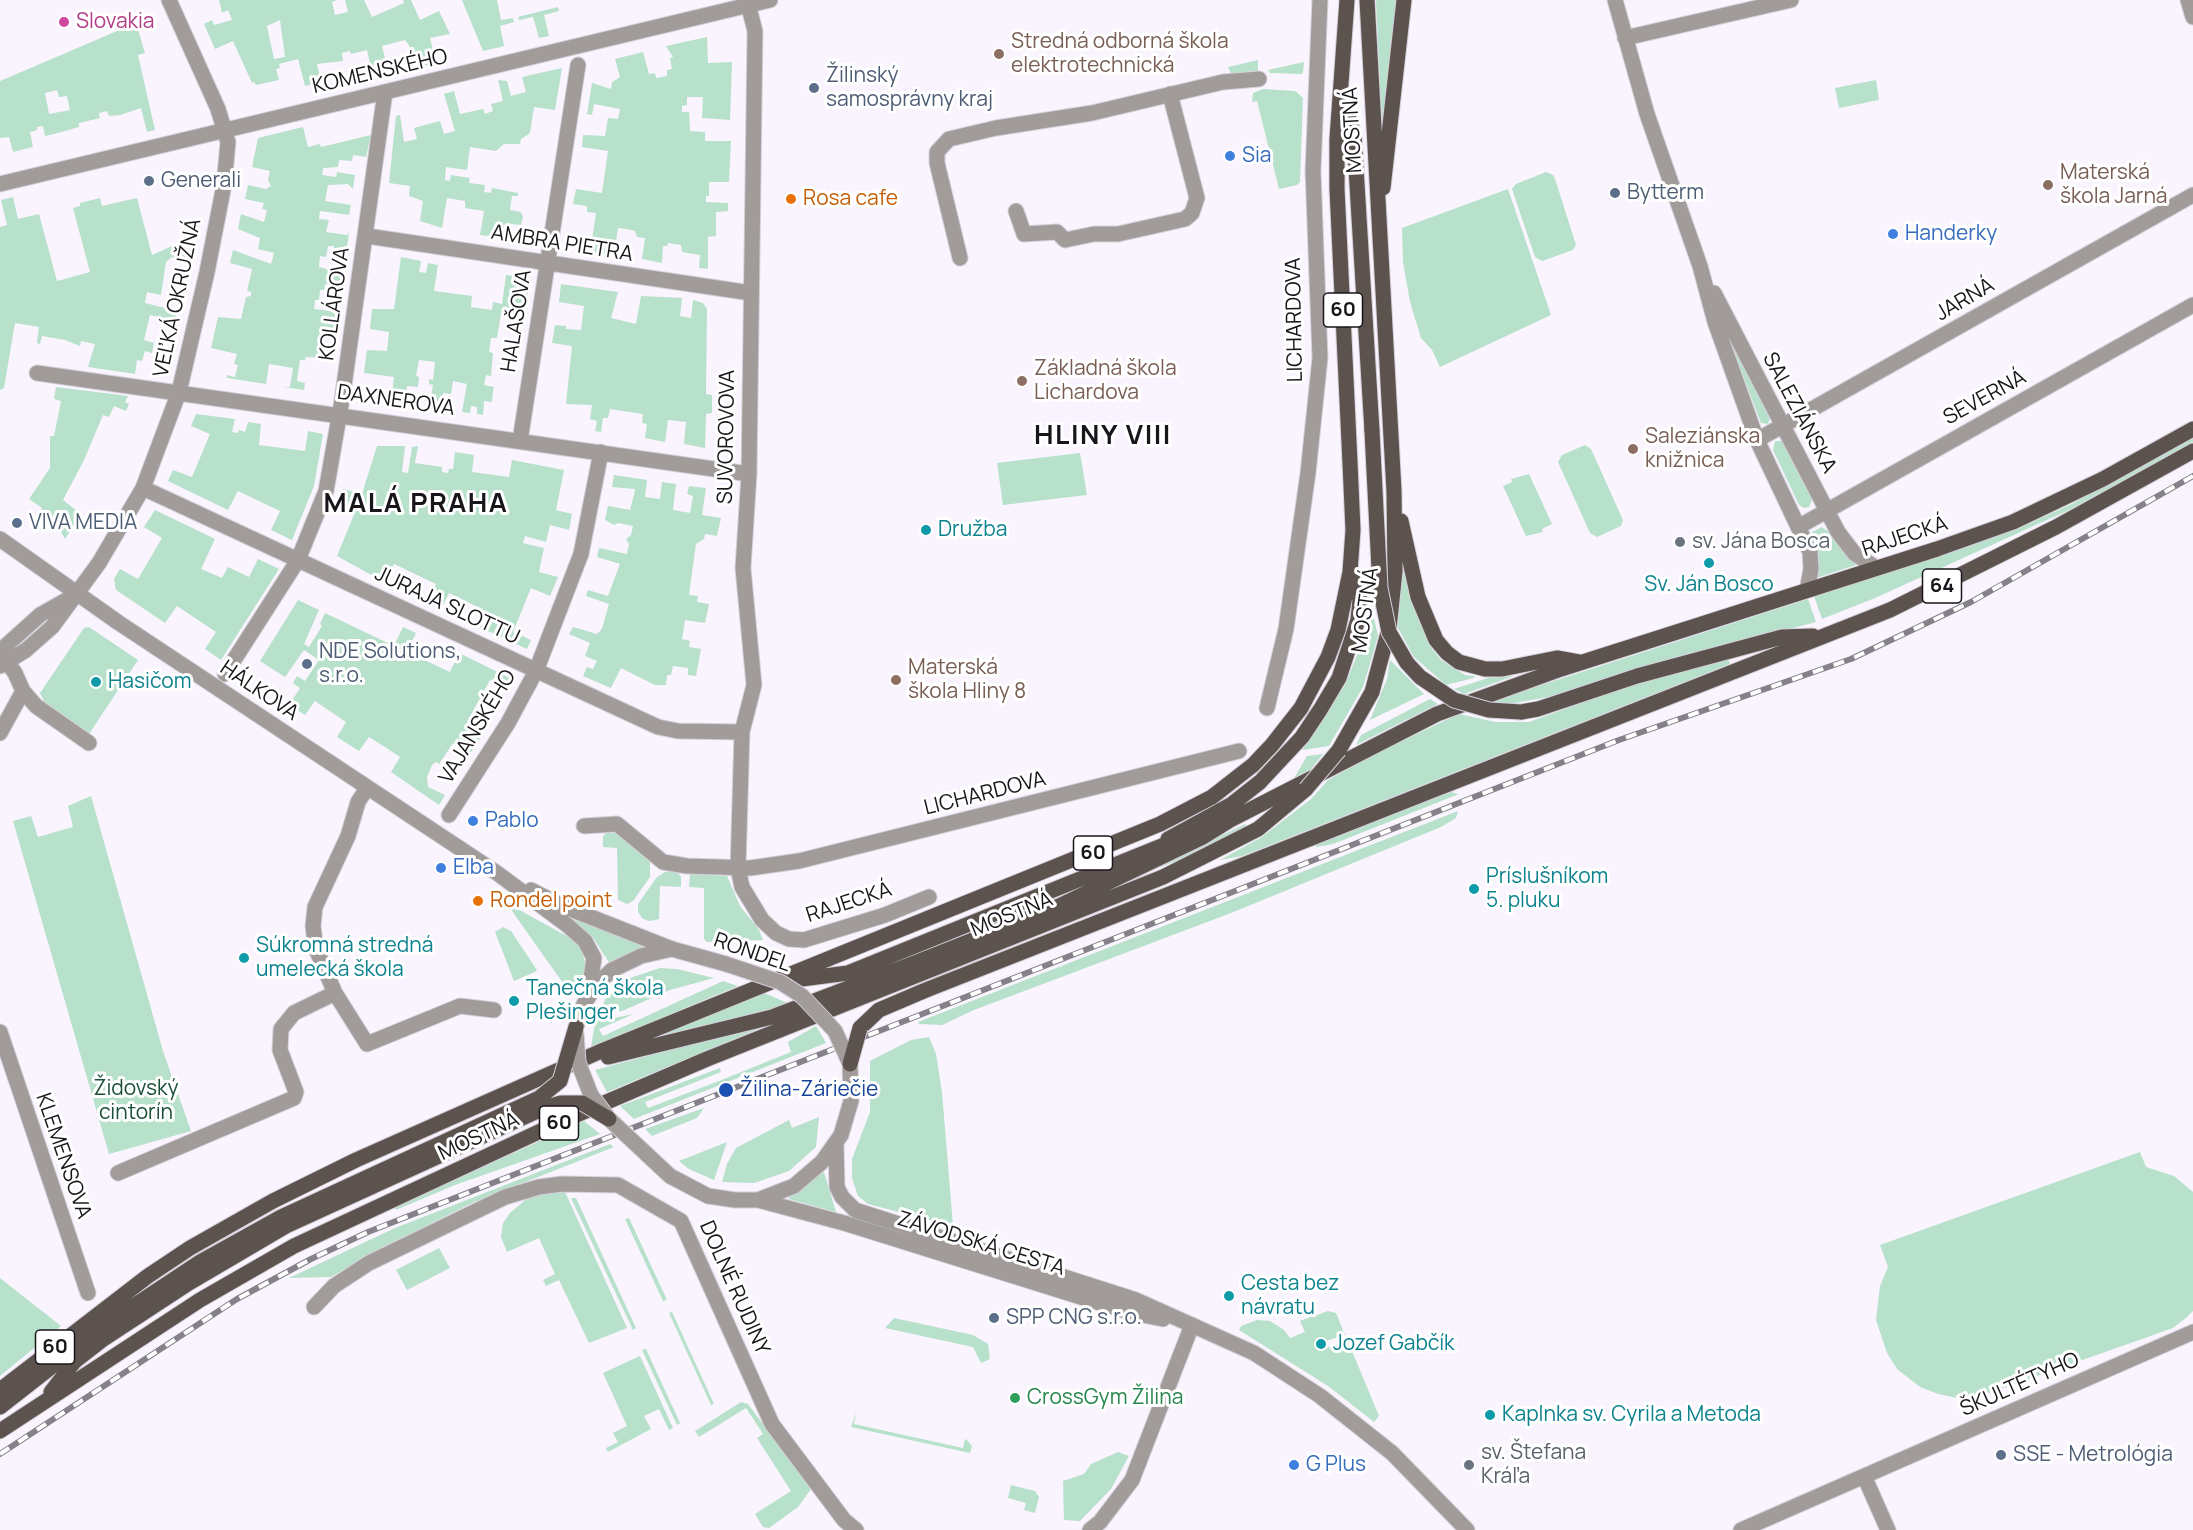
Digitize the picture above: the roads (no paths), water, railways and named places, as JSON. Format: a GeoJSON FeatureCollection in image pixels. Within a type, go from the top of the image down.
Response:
{"type":"FeatureCollection","features":[{"type":"Feature","properties":{"kind":"main road","name":"MOSTNÁ"},"geometry":{"type":"LineString","coordinates":[[0,1390],[148,1276],[227,1226],[356,1160],[717,1003],[1160,824],[1212,797],[1253,765],[1301,708],[1334,639],[1350,572],[1353,530],[1337,189],[1340,90],[1347,0]]}},
{"type":"Feature","properties":{"kind":"main road","name":"MOSTNÁ"},"geometry":{"type":"LineString","coordinates":[[0,1431],[200,1300],[294,1246],[560,1122],[706,1059],[1163,877],[1258,829],[1306,789],[1339,750],[1372,692],[1389,629],[1395,571],[1394,490],[1368,0]]}},
{"type":"Feature","properties":{"kind":"main road"},"geometry":{"type":"LineString","coordinates":[[1378,217],[1389,153],[1404,0]]}},
{"type":"Feature","properties":{"kind":"main road"},"geometry":{"type":"LineString","coordinates":[[1340,90],[1354,135],[1380,588],[1389,632],[1407,663],[1420,677],[1454,700],[1489,710],[1521,712],[1538,709],[1637,676],[1782,637],[1825,636]]}},
{"type":"Feature","properties":{"kind":"main road","name":"RAJECKÁ"},"geometry":{"type":"LineString","coordinates":[[1232,819],[1437,714],[1582,662],[2013,522],[2103,479],[2193,429]]}},
{"type":"Feature","properties":{"kind":"main road","name":"64"},"geometry":{"type":"LineString","coordinates":[[1825,636],[1947,584],[2193,451]]}},
{"type":"Feature","properties":{"kind":"main road"},"geometry":{"type":"LineString","coordinates":[[1394,490],[1418,597],[1436,640],[1447,653],[1459,662],[1485,669],[1502,669],[1557,658],[1582,662]]}},
{"type":"Feature","properties":{"kind":"main road"},"geometry":{"type":"LineString","coordinates":[[1142,853],[1232,804],[1260,782],[1302,737],[1339,678],[1351,645],[1360,599],[1350,572]]}},
{"type":"Feature","properties":{"kind":"main road"},"geometry":{"type":"LineString","coordinates":[[850,1064],[859,1032],[866,1020],[879,1010],[1166,894],[1825,636]]}},
{"type":"Feature","properties":{"kind":"main road"},"geometry":{"type":"LineString","coordinates":[[780,982],[848,973],[1142,853],[1232,819]]}},
{"type":"Feature","properties":{"kind":"main road"},"geometry":{"type":"LineString","coordinates":[[547,1075],[624,1053],[772,1017],[1059,906],[1203,837],[1232,819]]}},
{"type":"Feature","properties":{"kind":"main road"},"geometry":{"type":"LineString","coordinates":[[1047,942],[1102,902],[1166,894]]}},
{"type":"Feature","properties":{"kind":"main road"},"geometry":{"type":"LineString","coordinates":[[44,1402],[75,1361],[189,1283],[286,1226],[491,1126],[538,1098],[557,1084],[563,1073],[576,1027]]}},
{"type":"Feature","properties":{"kind":"main road"},"geometry":{"type":"LineString","coordinates":[[0,1407],[105,1325],[200,1262],[281,1217],[491,1126],[542,1109],[568,1102],[588,1106],[609,1119]]}},
{"type":"Feature","properties":{"kind":"street","name":"VEĽKÁ OKRUŽNÁ"},"geometry":{"type":"LineString","coordinates":[[2,660],[52,627],[118,533],[143,488],[179,392],[224,185],[228,142],[218,109],[169,0]]}},
{"type":"Feature","properties":{"kind":"street","name":"KOMENSKÉHO"},"geometry":{"type":"LineString","coordinates":[[0,184],[748,3],[770,0]]}},
{"type":"Feature","properties":{"kind":"street","name":"LICHARDOVA"},"geometry":{"type":"LineString","coordinates":[[1267,708],[1286,629],[1308,473],[1320,358],[1313,171],[1320,0]]}},
{"type":"Feature","properties":{"kind":"street","name":"SALEZIÁNSKA"},"geometry":{"type":"LineString","coordinates":[[1615,0],[1647,114],[1700,266],[1714,322],[1757,440],[1810,552],[1811,569],[1807,590]]}},
{"type":"Feature","properties":{"kind":"street"},"geometry":{"type":"LineString","coordinates":[[1625,38],[1791,0]]}},
{"type":"Feature","properties":{"kind":"street"},"geometry":{"type":"LineString","coordinates":[[2188,0],[2193,17]]}},
{"type":"Feature","properties":{"kind":"street","name":"SUVOROVOVA"},"geometry":{"type":"LineString","coordinates":[[738,868],[742,732],[754,684],[743,568],[749,474],[755,31],[748,3]]}},
{"type":"Feature","properties":{"kind":"street","name":"HALAŠOVA"},"geometry":{"type":"LineString","coordinates":[[520,441],[578,65]]}},
{"type":"Feature","properties":{"kind":"street"},"geometry":{"type":"LineString","coordinates":[[960,258],[937,163],[937,153],[942,144],[955,137],[1092,113],[1230,80],[1259,79]]}},
{"type":"Feature","properties":{"kind":"street","name":"KOLLÁROVA"},"geometry":{"type":"LineString","coordinates":[[225,674],[298,560],[326,491],[367,236],[385,92]]}},
{"type":"Feature","properties":{"kind":"street"},"geometry":{"type":"LineString","coordinates":[[1016,211],[1024,234],[1057,232],[1065,240],[1094,234],[1119,234],[1185,219],[1192,213],[1197,198],[1170,94]]}},
{"type":"Feature","properties":{"kind":"street","name":"JARNÁ"},"geometry":{"type":"LineString","coordinates":[[1757,440],[2193,195]]}},
{"type":"Feature","properties":{"kind":"street","name":"AMBRA PIETRA"},"geometry":{"type":"LineString","coordinates":[[367,236],[751,293]]}},
{"type":"Feature","properties":{"kind":"street","name":"SALEZIÁNSKA"},"geometry":{"type":"LineString","coordinates":[[1700,266],[1827,511],[1854,553],[1876,568]]}},
{"type":"Feature","properties":{"kind":"street","name":"SEVERNÁ"},"geometry":{"type":"LineString","coordinates":[[1798,527],[2193,305]]}},
{"type":"Feature","properties":{"kind":"street","name":"DAXNEROVA"},"geometry":{"type":"LineString","coordinates":[[37,373],[340,414],[749,474]]}},
{"type":"Feature","properties":{"kind":"street","name":"VAJANSKÉHO"},"geometry":{"type":"LineString","coordinates":[[449,815],[508,723],[536,671],[581,554],[601,452]]}},
{"type":"Feature","properties":{"kind":"street","name":"JURAJA SLOTTU"},"geometry":{"type":"LineString","coordinates":[[143,488],[657,727],[678,731],[742,732]]}},
{"type":"Feature","properties":{"kind":"street","name":"HÁLKOVA"},"geometry":{"type":"LineString","coordinates":[[0,539],[367,788],[497,873],[588,944],[595,962],[589,993]]}},
{"type":"Feature","properties":{"kind":"street"},"geometry":{"type":"LineString","coordinates":[[2,660],[15,673],[23,692],[36,706],[89,743]]}},
{"type":"Feature","properties":{"kind":"street"},"geometry":{"type":"LineString","coordinates":[[0,733],[23,692]]}},
{"type":"Feature","properties":{"kind":"street","name":"LICHARDOVA"},"geometry":{"type":"LineString","coordinates":[[738,868],[799,861],[1239,751]]}},
{"type":"Feature","properties":{"kind":"street"},"geometry":{"type":"LineString","coordinates":[[367,788],[358,802],[348,836],[315,907],[313,926],[316,949],[335,993],[367,1044],[460,1006],[494,1010]]}},
{"type":"Feature","properties":{"kind":"street"},"geometry":{"type":"LineString","coordinates":[[584,826],[616,824],[663,862],[738,868]]}},
{"type":"Feature","properties":{"kind":"street","name":"RAJECKÁ"},"geometry":{"type":"LineString","coordinates":[[738,868],[742,887],[750,904],[769,927],[789,939],[804,940],[885,915],[929,897]]}},
{"type":"Feature","properties":{"kind":"street","name":"HÁLKOVA"},"geometry":{"type":"LineString","coordinates":[[497,873],[560,904],[672,949]]}},
{"type":"Feature","properties":{"kind":"street","name":"RONDEL"},"geometry":{"type":"LineString","coordinates":[[672,949],[780,982],[802,996],[823,1015],[840,1038],[850,1064],[851,1101],[846,1121],[836,1145],[801,1181],[782,1192],[752,1200],[708,1196],[682,1184],[649,1158],[609,1119],[583,1080],[576,1050],[576,1027],[589,993],[605,976],[623,963],[655,951],[672,949]]}},
{"type":"Feature","properties":{"kind":"street"},"geometry":{"type":"LineString","coordinates":[[118,1173],[294,1098],[296,1092],[280,1050],[281,1029],[294,1013],[335,993]]}},
{"type":"Feature","properties":{"kind":"street","name":"KLEMENSOVA"},"geometry":{"type":"LineString","coordinates":[[0,1032],[87,1293]]}},
{"type":"Feature","properties":{"kind":"street","name":"ZÁVODSKÁ CESTA"},"geometry":{"type":"LineString","coordinates":[[836,1145],[837,1187],[842,1197],[855,1210],[1136,1300],[1254,1353],[1352,1420],[1400,1460],[1467,1530]]}},
{"type":"Feature","properties":{"kind":"street","name":"DOLNÉ RUDINY"},"geometry":{"type":"LineString","coordinates":[[314,1307],[334,1286],[369,1263],[497,1200],[524,1191],[562,1184],[618,1185],[681,1221],[772,1424],[844,1520],[856,1530]]}},
{"type":"Feature","properties":{"kind":"street","name":"ZÁVODSKÁ CESTA"},"geometry":{"type":"LineString","coordinates":[[752,1200],[844,1223],[1132,1313],[1192,1325]]}},
{"type":"Feature","properties":{"kind":"street"},"geometry":{"type":"LineString","coordinates":[[1090,1530],[1100,1522],[1132,1480],[1192,1325]]}},
{"type":"Feature","properties":{"kind":"street","name":"ŠKULTÉTYHO"},"geometry":{"type":"LineString","coordinates":[[1741,1530],[2193,1332]]}},
{"type":"Feature","properties":{"kind":"street"},"geometry":{"type":"LineString","coordinates":[[1864,1476],[1888,1530]]}},
{"type":"Feature","properties":{"kind":"railway"},"geometry":{"type":"LineString","coordinates":[[0,1454],[237,1299],[311,1259],[368,1232],[1619,740],[1851,659],[1971,602],[2193,476]]}},
{"type":"Feature","properties":{"kind":"place","name":"Slovakia"},"geometry":{"type":"Point","coordinates":[64,22]}},
{"type":"Feature","properties":{"kind":"place","name":"Stredná odborná škola elektrotechnická"},"geometry":{"type":"Point","coordinates":[999,54]}},
{"type":"Feature","properties":{"kind":"place","name":"Žilinský samosprávny kraj"},"geometry":{"type":"Point","coordinates":[814,88]}},
{"type":"Feature","properties":{"kind":"place","name":"Sia"},"geometry":{"type":"Point","coordinates":[1230,156]}},
{"type":"Feature","properties":{"kind":"place","name":"Generali"},"geometry":{"type":"Point","coordinates":[149,181]}},
{"type":"Feature","properties":{"kind":"place","name":"Materská škola Jarná"},"geometry":{"type":"Point","coordinates":[2048,185]}},
{"type":"Feature","properties":{"kind":"place","name":"Bytterm"},"geometry":{"type":"Point","coordinates":[1615,193]}},
{"type":"Feature","properties":{"kind":"place","name":"Rosa cafe"},"geometry":{"type":"Point","coordinates":[791,199]}},
{"type":"Feature","properties":{"kind":"place","name":"Handerky"},"geometry":{"type":"Point","coordinates":[1893,234]}},
{"type":"Feature","properties":{"kind":"place","name":"Základná škola Lichardova"},"geometry":{"type":"Point","coordinates":[1022,381]}},
{"type":"Feature","properties":{"kind":"place","name":"Saleziánska knižnica"},"geometry":{"type":"Point","coordinates":[1633,449]}},
{"type":"Feature","properties":{"kind":"place","name":"VIVA MEDIA"},"geometry":{"type":"Point","coordinates":[17,523]}},
{"type":"Feature","properties":{"kind":"place","name":"Družba"},"geometry":{"type":"Point","coordinates":[926,530]}},
{"type":"Feature","properties":{"kind":"place","name":"sv. Jána Bosca"},"geometry":{"type":"Point","coordinates":[1680,542]}},
{"type":"Feature","properties":{"kind":"place","name":"Sv. Ján Bosco"},"geometry":{"type":"Point","coordinates":[1709,563]}},
{"type":"Feature","properties":{"kind":"place","name":"NDE Solutions, s.r.o."},"geometry":{"type":"Point","coordinates":[307,664]}},
{"type":"Feature","properties":{"kind":"place","name":"Materská škola Hliny 8"},"geometry":{"type":"Point","coordinates":[896,680]}},
{"type":"Feature","properties":{"kind":"place","name":"Hasičom"},"geometry":{"type":"Point","coordinates":[96,682]}},
{"type":"Feature","properties":{"kind":"place","name":"Pablo"},"geometry":{"type":"Point","coordinates":[473,821]}},
{"type":"Feature","properties":{"kind":"place","name":"Elba"},"geometry":{"type":"Point","coordinates":[441,868]}},
{"type":"Feature","properties":{"kind":"place","name":"Príslušníkom 5. pluku"},"geometry":{"type":"Point","coordinates":[1474,889]}},
{"type":"Feature","properties":{"kind":"place","name":"Rondel point"},"geometry":{"type":"Point","coordinates":[478,901]}},
{"type":"Feature","properties":{"kind":"place","name":"Súkromná stredná umelecká škola"},"geometry":{"type":"Point","coordinates":[244,958]}},
{"type":"Feature","properties":{"kind":"place","name":"Tanečná škola Plešinger"},"geometry":{"type":"Point","coordinates":[514,1001]}},
{"type":"Feature","properties":{"kind":"place","name":"Žilina-Záriečie"},"geometry":{"type":"Point","coordinates":[726,1090]}},
{"type":"Feature","properties":{"kind":"place","name":"Cesta bez návratu"},"geometry":{"type":"Point","coordinates":[1229,1296]}},
{"type":"Feature","properties":{"kind":"place","name":"SPP CNG s.r.o."},"geometry":{"type":"Point","coordinates":[994,1318]}},
{"type":"Feature","properties":{"kind":"place","name":"Jozef Gabčík"},"geometry":{"type":"Point","coordinates":[1321,1344]}},
{"type":"Feature","properties":{"kind":"place","name":"CrossGym Žilina"},"geometry":{"type":"Point","coordinates":[1015,1398]}},
{"type":"Feature","properties":{"kind":"place","name":"Kaplnka sv. Cyrila a Metoda"},"geometry":{"type":"Point","coordinates":[1490,1415]}},
{"type":"Feature","properties":{"kind":"place","name":"SSE - Metrológia"},"geometry":{"type":"Point","coordinates":[2001,1455]}},
{"type":"Feature","properties":{"kind":"place","name":"G Plus"},"geometry":{"type":"Point","coordinates":[1294,1465]}},
{"type":"Feature","properties":{"kind":"place","name":"sv. Štefana Kráľa"},"geometry":{"type":"Point","coordinates":[1469,1465]}},
{"type":"Feature","properties":{"kind":"district","name":"HLINY VIII"},"geometry":{"type":"Point","coordinates":[1103,436]}},
{"type":"Feature","properties":{"kind":"district","name":"MALÁ PRAHA"},"geometry":{"type":"Point","coordinates":[416,504]}},
{"type":"Feature","properties":{"kind":"park label","name":"Židovský cintorín"},"geometry":{"type":"Point","coordinates":[136,1101]}}]}
